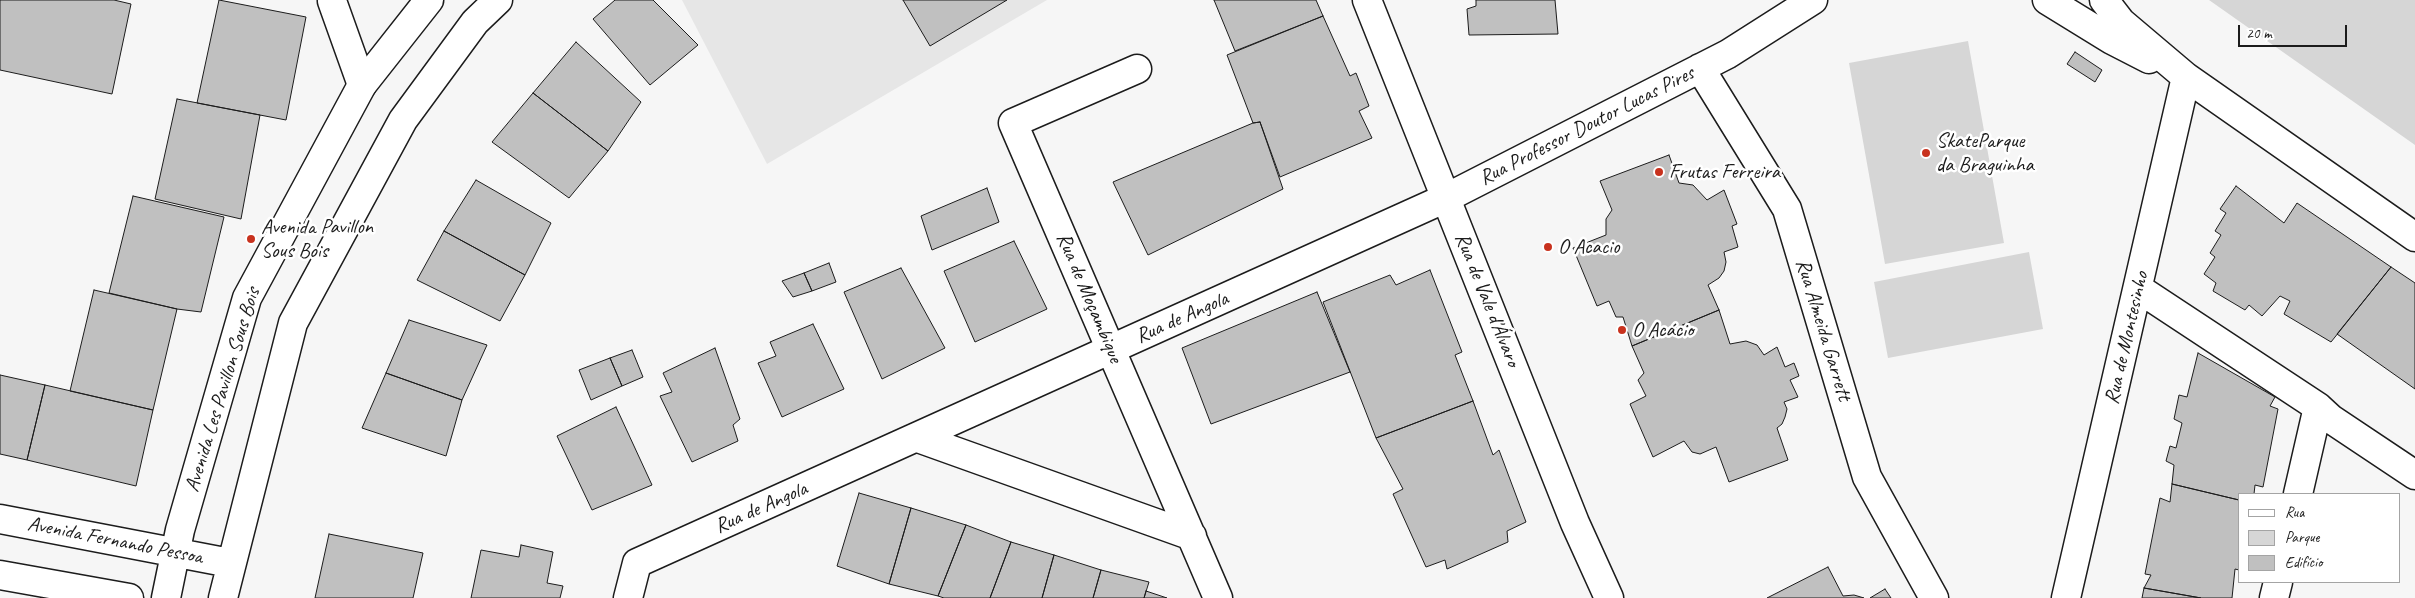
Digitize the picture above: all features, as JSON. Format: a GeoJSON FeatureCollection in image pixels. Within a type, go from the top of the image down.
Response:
{"type":"FeatureCollection","features":[{"type":"Feature","properties":{"kind":"street"},"geometry":{"type":"LineString","coordinates":[[335,0],[362,85]]}},
{"type":"Feature","properties":{"kind":"street"},"geometry":{"type":"LineString","coordinates":[[362,85],[429,0]]}},
{"type":"Feature","properties":{"kind":"street"},"geometry":{"type":"LineString","coordinates":[[222,598],[294,323],[403,120],[475,22],[498,0]]}},
{"type":"Feature","properties":{"kind":"street","name":"Rua de Vale d'Álvaro"},"geometry":{"type":"LineString","coordinates":[[1367,0],[1575,523],[1609,598]]}},
{"type":"Feature","properties":{"kind":"street","name":"Rua Professor Doutor Lucas Pires"},"geometry":{"type":"LineString","coordinates":[[1728,54],[1779,0]]}},
{"type":"Feature","properties":{"kind":"street","name":"Rua Professor Doutor Lucas Pires"},"geometry":{"type":"LineString","coordinates":[[1446,198],[1728,54],[1813,0]]}},
{"type":"Feature","properties":{"kind":"street"},"geometry":{"type":"LineString","coordinates":[[2047,0],[2112,40],[2186,77]]}},
{"type":"Feature","properties":{"kind":"street"},"geometry":{"type":"LineString","coordinates":[[2104,0],[2121,22],[2186,77],[2415,237]]}},
{"type":"Feature","properties":{"kind":"street","name":"Rua Almeida Garrett"},"geometry":{"type":"LineString","coordinates":[[1700,68],[1787,209],[1868,477],[1934,598]]}},
{"type":"Feature","properties":{"kind":"street","name":"Rua de Moçambique"},"geometry":{"type":"LineString","coordinates":[[1137,69],[1013,123],[1218,598]]}},
{"type":"Feature","properties":{"kind":"street","name":"Rua de Montesinho"},"geometry":{"type":"LineString","coordinates":[[2066,598],[2139,289],[2186,77]]}},
{"type":"Feature","properties":{"kind":"street","name":"Avenida Les Pavillon Sous Bois"},"geometry":{"type":"LineString","coordinates":[[166,598],[175,552],[247,298],[362,85]]}},
{"type":"Feature","properties":{"kind":"street","name":"Rua de Angola"},"geometry":{"type":"LineString","coordinates":[[628,598],[637,563],[918,438],[1446,198]]}},
{"type":"Feature","properties":{"kind":"street"},"geometry":{"type":"LineString","coordinates":[[2139,289],[2318,407],[2331,419],[2415,475]]}},
{"type":"Feature","properties":{"kind":"street"},"geometry":{"type":"LineString","coordinates":[[2298,493],[2318,407]]}},
{"type":"Feature","properties":{"kind":"street"},"geometry":{"type":"LineString","coordinates":[[918,438],[1192,536]]}},
{"type":"Feature","properties":{"kind":"street","name":"Avenida Fernando Pessoa"},"geometry":{"type":"LineString","coordinates":[[0,519],[230,563]]}},
{"type":"Feature","properties":{"kind":"street"},"geometry":{"type":"LineString","coordinates":[[0,575],[129,598]]}},
{"type":"Feature","properties":{"kind":"street"},"geometry":{"type":"LineString","coordinates":[[2274,598],[2278,583]]}},
{"type":"Feature","properties":{"kind":"shaded area"},"geometry":{"type":"Polygon","coordinates":[[[682,0],[1047,0],[767,164],[682,0]]]}},
{"type":"Feature","properties":{"kind":"green space"},"geometry":{"type":"Polygon","coordinates":[[[2209,0],[2415,0],[2415,145],[2209,0]]]}},
{"type":"Feature","properties":{"kind":"green space","name":"SkateParque da Braguinha"},"geometry":{"type":"Polygon","coordinates":[[[1968,41],[2004,243],[1885,264],[1849,63],[1968,41]]]}},
{"type":"Feature","properties":{"kind":"green space"},"geometry":{"type":"Polygon","coordinates":[[[2029,252],[2043,329],[1888,358],[1874,282],[2029,252]]]}},
{"type":"Feature","properties":{"kind":"building"},"geometry":{"type":"Polygon","coordinates":[[[0,0],[114,0],[131,4],[112,94],[0,70],[0,0]]]}},
{"type":"Feature","properties":{"kind":"building"},"geometry":{"type":"Polygon","coordinates":[[[219,0],[306,17],[286,120],[197,103],[219,0]]]}},
{"type":"Feature","properties":{"kind":"building"},"geometry":{"type":"Polygon","coordinates":[[[615,0],[653,0],[698,45],[650,85],[593,19],[615,0]]]}},
{"type":"Feature","properties":{"kind":"building"},"geometry":{"type":"Polygon","coordinates":[[[903,0],[1007,0],[930,46],[903,0]]]}},
{"type":"Feature","properties":{"kind":"building"},"geometry":{"type":"Polygon","coordinates":[[[1214,0],[1316,0],[1323,16],[1235,51],[1214,0]]]}},
{"type":"Feature","properties":{"kind":"building"},"geometry":{"type":"Polygon","coordinates":[[[1476,0],[1555,0],[1558,34],[1469,35],[1467,9],[1476,6],[1476,0]]]}},
{"type":"Feature","properties":{"kind":"building"},"geometry":{"type":"Polygon","coordinates":[[[1323,16],[1350,76],[1356,73],[1369,106],[1359,111],[1372,138],[1280,177],[1260,122],[1253,123],[1227,55],[1323,16]]]}},
{"type":"Feature","properties":{"kind":"building"},"geometry":{"type":"Polygon","coordinates":[[[576,42],[641,102],[608,151],[533,93],[576,42]]]}},
{"type":"Feature","properties":{"kind":"building"},"geometry":{"type":"Polygon","coordinates":[[[2075,52],[2102,70],[2095,82],[2067,64],[2075,52]]]}},
{"type":"Feature","properties":{"kind":"building"},"geometry":{"type":"Polygon","coordinates":[[[533,93],[608,151],[569,198],[492,142],[533,93]]]}},
{"type":"Feature","properties":{"kind":"building"},"geometry":{"type":"Polygon","coordinates":[[[177,99],[260,115],[241,219],[155,199],[177,99]]]}},
{"type":"Feature","properties":{"kind":"building"},"geometry":{"type":"Polygon","coordinates":[[[1260,122],[1283,189],[1148,255],[1113,182],[1253,123],[1260,122]]]}},
{"type":"Feature","properties":{"kind":"building"},"geometry":{"type":"Polygon","coordinates":[[[1669,155],[1679,183],[1693,185],[1707,200],[1724,190],[1737,224],[1732,226],[1738,247],[1724,252],[1726,262],[1724,271],[1719,278],[1708,285],[1719,310],[1632,346],[1623,317],[1616,317],[1609,301],[1597,306],[1573,248],[1606,235],[1606,219],[1612,210],[1600,181],[1669,155]]]}},
{"type":"Feature","properties":{"kind":"building"},"geometry":{"type":"Polygon","coordinates":[[[476,180],[551,223],[525,275],[444,231],[476,180]]]}},
{"type":"Feature","properties":{"kind":"building"},"geometry":{"type":"Polygon","coordinates":[[[2236,186],[2284,223],[2297,203],[2391,267],[2331,342],[2284,314],[2290,301],[2280,296],[2262,316],[2249,305],[2245,310],[2213,291],[2216,283],[2204,274],[2215,257],[2210,253],[2221,235],[2215,231],[2226,213],[2220,209],[2236,186]]]}},
{"type":"Feature","properties":{"kind":"building"},"geometry":{"type":"Polygon","coordinates":[[[987,188],[999,222],[932,250],[921,216],[987,188]]]}},
{"type":"Feature","properties":{"kind":"building"},"geometry":{"type":"Polygon","coordinates":[[[133,196],[224,217],[201,312],[177,309],[109,293],[133,196]]]}},
{"type":"Feature","properties":{"kind":"building"},"geometry":{"type":"Polygon","coordinates":[[[444,231],[525,275],[500,321],[417,280],[444,231]]]}},
{"type":"Feature","properties":{"kind":"building"},"geometry":{"type":"Polygon","coordinates":[[[1014,241],[1047,309],[975,342],[944,271],[1014,241]]]}},
{"type":"Feature","properties":{"kind":"building"},"geometry":{"type":"Polygon","coordinates":[[[829,263],[836,282],[812,291],[804,273],[829,263]]]}},
{"type":"Feature","properties":{"kind":"building"},"geometry":{"type":"Polygon","coordinates":[[[2391,267],[2415,283],[2415,389],[2337,334],[2391,267]]]}},
{"type":"Feature","properties":{"kind":"building"},"geometry":{"type":"Polygon","coordinates":[[[901,268],[945,348],[882,379],[844,292],[901,268]]]}},
{"type":"Feature","properties":{"kind":"building"},"geometry":{"type":"Polygon","coordinates":[[[1430,270],[1462,352],[1455,355],[1473,401],[1376,438],[1323,302],[1390,275],[1396,285],[1430,270]]]}},
{"type":"Feature","properties":{"kind":"building"},"geometry":{"type":"Polygon","coordinates":[[[804,273],[812,291],[793,297],[782,281],[804,273]]]}},
{"type":"Feature","properties":{"kind":"building"},"geometry":{"type":"Polygon","coordinates":[[[94,290],[177,309],[153,410],[70,391],[94,290]]]}},
{"type":"Feature","properties":{"kind":"building"},"geometry":{"type":"Polygon","coordinates":[[[1317,292],[1350,372],[1211,424],[1182,348],[1317,292]]]}},
{"type":"Feature","properties":{"kind":"building"},"geometry":{"type":"Polygon","coordinates":[[[1719,310],[1730,344],[1746,341],[1757,345],[1764,355],[1777,347],[1785,367],[1794,363],[1799,376],[1790,380],[1798,397],[1784,402],[1787,409],[1785,417],[1782,424],[1777,428],[1788,460],[1729,482],[1716,447],[1700,454],[1692,452],[1684,441],[1653,457],[1630,404],[1646,396],[1638,380],[1644,373],[1632,346],[1719,310]]]}},
{"type":"Feature","properties":{"kind":"building"},"geometry":{"type":"Polygon","coordinates":[[[409,320],[487,345],[462,400],[386,373],[409,320]]]}},
{"type":"Feature","properties":{"kind":"building"},"geometry":{"type":"Polygon","coordinates":[[[813,324],[844,389],[782,417],[758,363],[776,356],[770,342],[813,324]]]}},
{"type":"Feature","properties":{"kind":"building"},"geometry":{"type":"Polygon","coordinates":[[[715,348],[740,419],[733,425],[738,441],[692,462],[660,396],[672,392],[663,373],[715,348]]]}},
{"type":"Feature","properties":{"kind":"building"},"geometry":{"type":"Polygon","coordinates":[[[632,350],[643,377],[622,386],[610,358],[632,350]]]}},
{"type":"Feature","properties":{"kind":"building"},"geometry":{"type":"Polygon","coordinates":[[[2198,353],[2275,397],[2270,406],[2278,409],[2263,487],[2255,485],[2254,493],[2238,493],[2238,500],[2172,484],[2174,465],[2166,461],[2170,446],[2176,448],[2182,423],[2174,419],[2179,395],[2187,397],[2198,353]]]}},
{"type":"Feature","properties":{"kind":"building"},"geometry":{"type":"Polygon","coordinates":[[[610,358],[622,386],[591,400],[579,370],[610,358]]]}},
{"type":"Feature","properties":{"kind":"building"},"geometry":{"type":"Polygon","coordinates":[[[386,373],[462,400],[446,456],[362,428],[386,373]]]}},
{"type":"Feature","properties":{"kind":"building"},"geometry":{"type":"Polygon","coordinates":[[[0,375],[45,385],[27,460],[0,454],[0,375]]]}},
{"type":"Feature","properties":{"kind":"building"},"geometry":{"type":"Polygon","coordinates":[[[45,385],[153,410],[136,486],[27,460],[45,385]]]}},
{"type":"Feature","properties":{"kind":"building"},"geometry":{"type":"Polygon","coordinates":[[[1473,401],[1493,455],[1499,450],[1526,522],[1507,531],[1508,542],[1447,569],[1445,560],[1426,567],[1393,494],[1403,489],[1376,438],[1473,401]]]}},
{"type":"Feature","properties":{"kind":"building"},"geometry":{"type":"Polygon","coordinates":[[[616,407],[652,485],[592,510],[557,436],[616,407]]]}},
{"type":"Feature","properties":{"kind":"building"},"geometry":{"type":"Polygon","coordinates":[[[2172,484],[2238,500],[2238,570],[2235,569],[2232,598],[2201,598],[2144,588],[2151,575],[2145,574],[2160,498],[2170,502],[2172,484]]]}},
{"type":"Feature","properties":{"kind":"building"},"geometry":{"type":"Polygon","coordinates":[[[859,493],[911,508],[889,584],[837,566],[859,493]]]}},
{"type":"Feature","properties":{"kind":"building"},"geometry":{"type":"Polygon","coordinates":[[[911,508],[966,525],[938,596],[889,584],[911,508]]]}},
{"type":"Feature","properties":{"kind":"building"},"geometry":{"type":"Polygon","coordinates":[[[966,525],[1011,542],[990,598],[944,598],[938,596],[966,525]]]}},
{"type":"Feature","properties":{"kind":"building"},"geometry":{"type":"Polygon","coordinates":[[[329,534],[423,553],[413,598],[315,598],[329,534]]]}},
{"type":"Feature","properties":{"kind":"building"},"geometry":{"type":"Polygon","coordinates":[[[1011,542],[1054,555],[1042,598],[990,598],[1011,542]]]}},
{"type":"Feature","properties":{"kind":"building"},"geometry":{"type":"Polygon","coordinates":[[[521,545],[553,552],[547,583],[563,586],[560,598],[471,598],[481,550],[519,557],[521,545]]]}},
{"type":"Feature","properties":{"kind":"building"},"geometry":{"type":"Polygon","coordinates":[[[1054,555],[1101,570],[1093,598],[1042,598],[1054,555]]]}},
{"type":"Feature","properties":{"kind":"building"},"geometry":{"type":"Polygon","coordinates":[[[1828,567],[1843,596],[1854,595],[1864,598],[1767,598],[1828,567]]]}},
{"type":"Feature","properties":{"kind":"building"},"geometry":{"type":"Polygon","coordinates":[[[1101,570],[1149,582],[1144,598],[1093,598],[1101,570]]]}},
{"type":"Feature","properties":{"kind":"building"},"geometry":{"type":"Polygon","coordinates":[[[2144,588],[2201,598],[2142,598],[2144,588]]]}},
{"type":"Feature","properties":{"kind":"building"},"geometry":{"type":"Polygon","coordinates":[[[1885,589],[1891,598],[1870,598],[1885,589]]]}},
{"type":"Feature","properties":{"kind":"building"},"geometry":{"type":"Polygon","coordinates":[[[1146,591],[1167,598],[1144,598],[1146,591]]]}},
{"type":"Feature","properties":{"kind":"place","name":"SkateParque da Braguinha"},"geometry":{"type":"Point","coordinates":[1926,153]}},
{"type":"Feature","properties":{"kind":"place","name":"Frutas Ferreira"},"geometry":{"type":"Point","coordinates":[1659,172]}},
{"type":"Feature","properties":{"kind":"place","name":"Avenida Pavillon Sous Bois"},"geometry":{"type":"Point","coordinates":[251,239]}},
{"type":"Feature","properties":{"kind":"place","name":"O Acacio"},"geometry":{"type":"Point","coordinates":[1548,247]}},
{"type":"Feature","properties":{"kind":"place","name":"O Acácio"},"geometry":{"type":"Point","coordinates":[1622,330]}}]}
